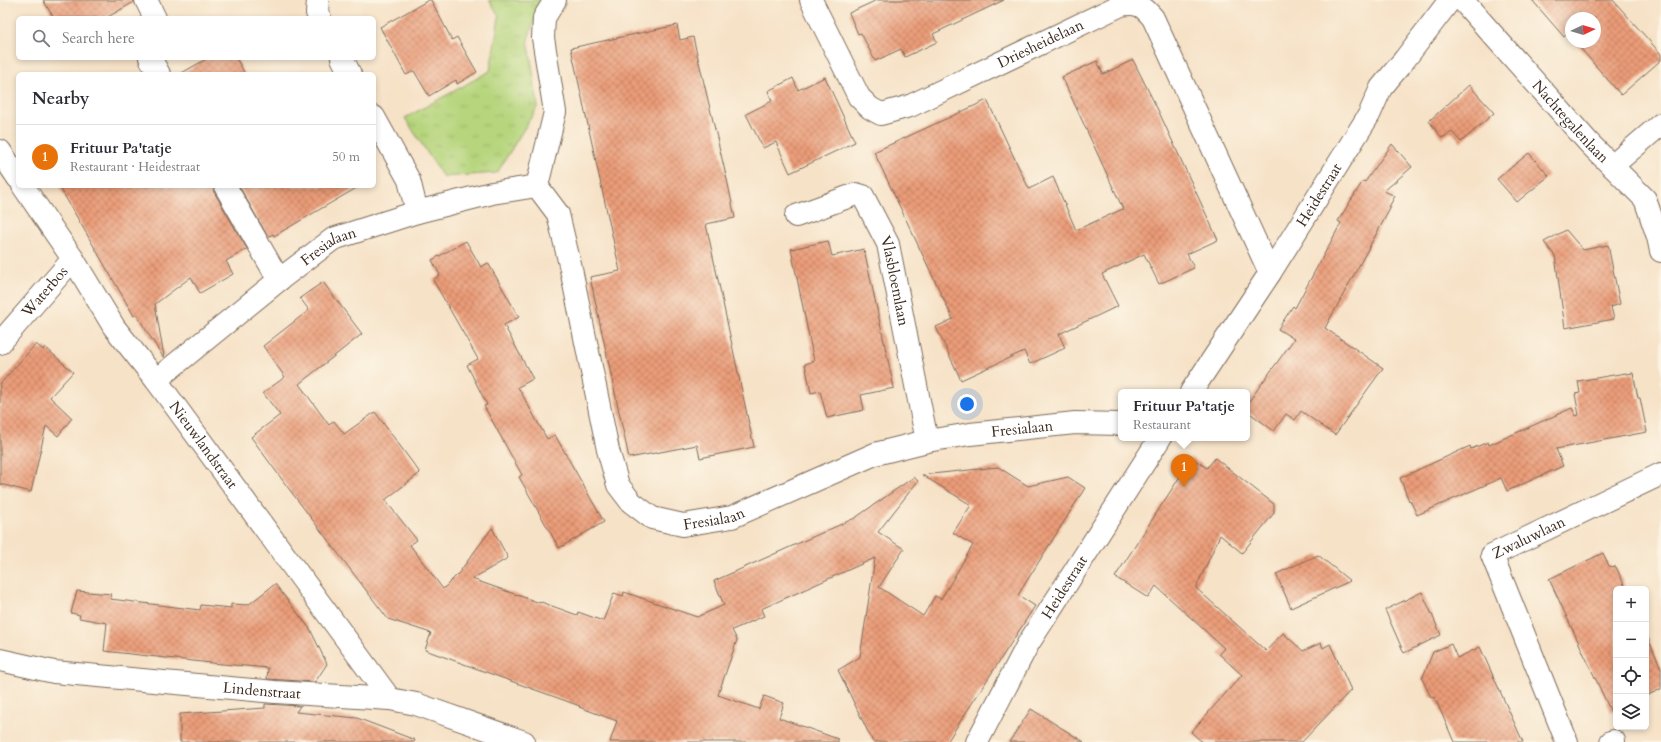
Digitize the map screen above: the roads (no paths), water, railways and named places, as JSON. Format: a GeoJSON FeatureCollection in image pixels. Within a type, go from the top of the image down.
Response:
{"type":"FeatureCollection","features":[{"type":"Feature","properties":{"kind":"street"},"geometry":{"type":"LineString","coordinates":[[146,0],[154,16]]}},
{"type":"Feature","properties":{"kind":"street"},"geometry":{"type":"LineString","coordinates":[[318,0],[316,13],[318,16]]}},
{"type":"Feature","properties":{"kind":"street"},"geometry":{"type":"LineString","coordinates":[[537,186],[555,112],[543,38],[544,18],[554,0]]}},
{"type":"Feature","properties":{"kind":"street","name":"Driesheidelaan"},"geometry":{"type":"LineString","coordinates":[[811,0],[859,97],[870,108],[881,114],[910,106],[1121,5],[1130,3],[1138,4],[1153,18],[1270,273]]}},
{"type":"Feature","properties":{"kind":"street","name":"Heidestraat"},"geometry":{"type":"LineString","coordinates":[[1193,389],[1270,273],[1369,115],[1381,88],[1450,0]]}},
{"type":"Feature","properties":{"kind":"street","name":"Nachtegalenlaan"},"geometry":{"type":"LineString","coordinates":[[1462,0],[1588,143],[1645,199],[1658,237],[1661,251]]}},
{"type":"Feature","properties":{"kind":"street"},"geometry":{"type":"LineString","coordinates":[[151,60],[158,72]]}},
{"type":"Feature","properties":{"kind":"street"},"geometry":{"type":"LineString","coordinates":[[343,60],[349,72]]}},
{"type":"Feature","properties":{"kind":"street"},"geometry":{"type":"LineString","coordinates":[[376,120],[409,180],[417,212]]}},
{"type":"Feature","properties":{"kind":"street"},"geometry":{"type":"LineString","coordinates":[[1612,166],[1661,124]]}},
{"type":"Feature","properties":{"kind":"street"},"geometry":{"type":"LineString","coordinates":[[0,151],[16,175]]}},
{"type":"Feature","properties":{"kind":"street","name":"Fresialaan"},"geometry":{"type":"LineString","coordinates":[[156,380],[279,280],[333,239],[417,212],[492,193],[537,186],[558,214],[608,450],[618,485],[631,502],[652,518],[683,524],[732,517],[875,454],[927,441],[970,434],[1075,423],[1118,424]]}},
{"type":"Feature","properties":{"kind":"street","name":"Nieuwlandstraat"},"geometry":{"type":"LineString","coordinates":[[24,188],[73,259],[114,327],[156,380],[390,699]]}},
{"type":"Feature","properties":{"kind":"street"},"geometry":{"type":"LineString","coordinates":[[226,188],[279,280]]}},
{"type":"Feature","properties":{"kind":"street","name":"Vlasbloemlaan"},"geometry":{"type":"LineString","coordinates":[[796,216],[856,194],[864,196],[888,244],[927,441]]}},
{"type":"Feature","properties":{"kind":"street","name":"Waterbos"},"geometry":{"type":"LineString","coordinates":[[0,343],[73,259]]}},
{"type":"Feature","properties":{"kind":"street","name":"Heidestraat"},"geometry":{"type":"LineString","coordinates":[[977,742],[1028,644],[1158,441]]}},
{"type":"Feature","properties":{"kind":"street","name":"Zwaluwlaan"},"geometry":{"type":"LineString","coordinates":[[1567,742],[1492,555],[1661,474]]}},
{"type":"Feature","properties":{"kind":"street","name":"Lindenstraat"},"geometry":{"type":"LineString","coordinates":[[0,660],[62,673],[275,692],[390,699],[416,704],[521,741]]}},
{"type":"Feature","properties":{"kind":"place","name":"Frituur Pa'tatje"},"geometry":{"type":"Point","coordinates":[1184,487]}}]}
